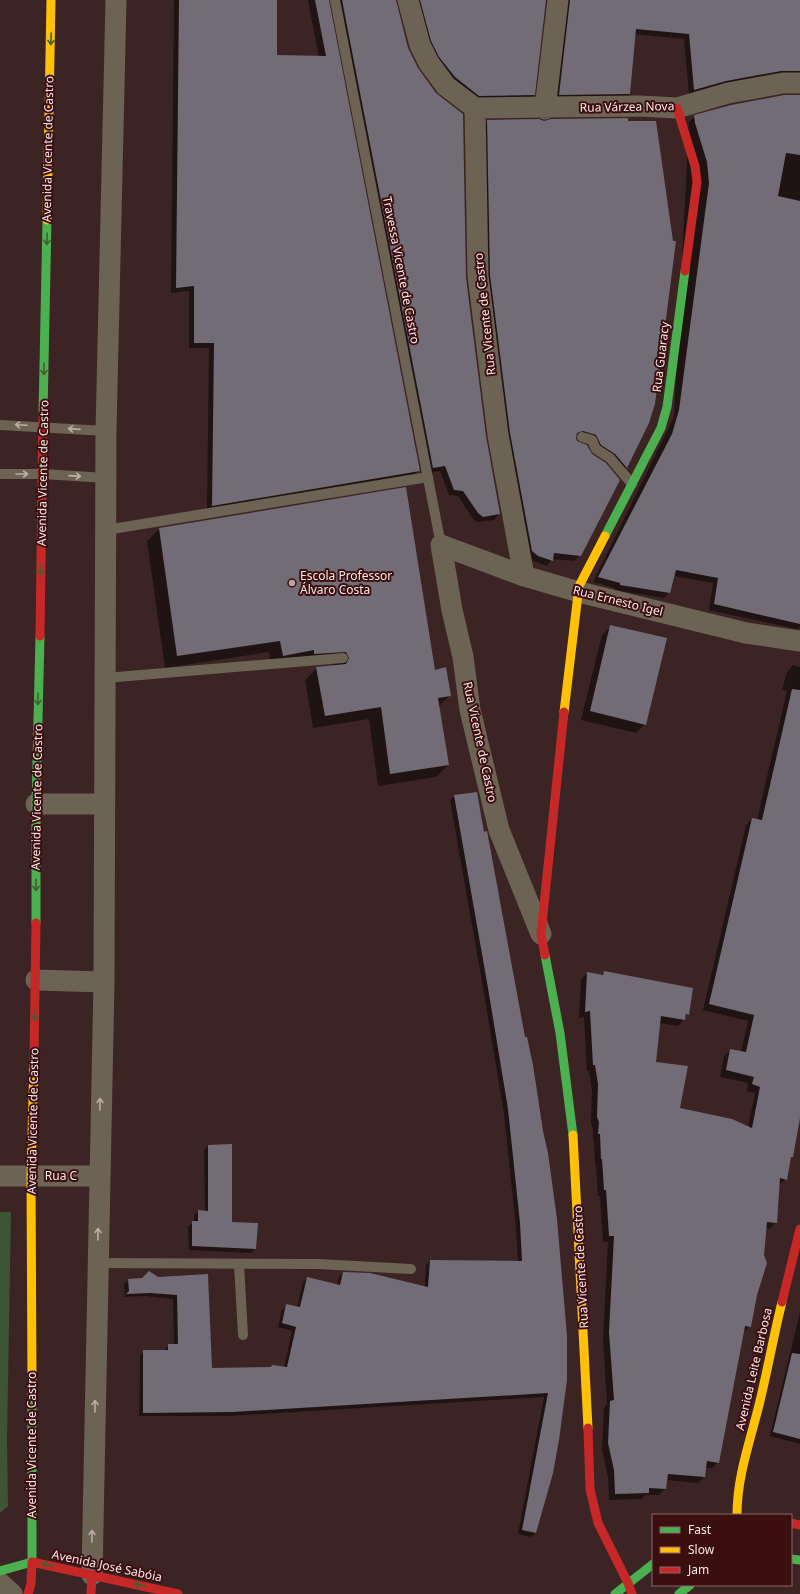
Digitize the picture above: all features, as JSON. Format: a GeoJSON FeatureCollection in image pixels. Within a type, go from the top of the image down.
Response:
{"type":"FeatureCollection","features":[{"type":"Feature","properties":{"kind":"street","name":"Avenida Vicente de Castro"},"geometry":{"type":"LineString","coordinates":[[28,1594],[31,1584],[32,1562],[31,1176],[36,980],[36,804],[51,0]]}},
{"type":"Feature","properties":{"kind":"street"},"geometry":{"type":"LineString","coordinates":[[92,1584],[97,1263],[104,982],[106,431],[116,0]]}},
{"type":"Feature","properties":{"kind":"street"},"geometry":{"type":"LineString","coordinates":[[408,0],[420,45],[429,64],[446,86],[475,108]]}},
{"type":"Feature","properties":{"kind":"street"},"geometry":{"type":"LineString","coordinates":[[545,108],[558,0]]}},
{"type":"Feature","properties":{"kind":"street","name":"Rua Várzea Nova"},"geometry":{"type":"LineString","coordinates":[[475,108],[640,106],[677,108],[728,93],[783,83],[800,83]]}},
{"type":"Feature","properties":{"kind":"street","name":"Rua Vicente de Castro"},"geometry":{"type":"LineString","coordinates":[[475,108],[478,276],[498,435],[524,576]]}},
{"type":"Feature","properties":{"kind":"street","name":"Rua Guaracy"},"geometry":{"type":"LineString","coordinates":[[579,592],[579,586],[661,428],[667,407],[697,182],[695,166],[677,108]]}},
{"type":"Feature","properties":{"kind":"street","name":"Rua Vicente de Castro"},"geometry":{"type":"LineString","coordinates":[[440,545],[452,610],[463,657],[470,710],[499,830],[541,934],[560,1033],[573,1134],[584,1333],[590,1489],[598,1523],[632,1594]]}},
{"type":"Feature","properties":{"kind":"street","name":"Rua Ernesto Igel"},"geometry":{"type":"LineString","coordinates":[[440,545],[524,576],[579,592],[746,633],[800,642]]}},
{"type":"Feature","properties":{"kind":"street","name":"Rua Vicente de Castro"},"geometry":{"type":"LineString","coordinates":[[541,934],[561,732],[579,592]]}},
{"type":"Feature","properties":{"kind":"street"},"geometry":{"type":"LineString","coordinates":[[36,804],[104,804]]}},
{"type":"Feature","properties":{"kind":"street"},"geometry":{"type":"LineString","coordinates":[[36,980],[104,982]]}},
{"type":"Feature","properties":{"kind":"street","name":"Rua C"},"geometry":{"type":"LineString","coordinates":[[0,1176],[99,1176]]}},
{"type":"Feature","properties":{"kind":"street","name":"Avenida Leite Barbosa"},"geometry":{"type":"LineString","coordinates":[[737,1514],[742,1466],[760,1401],[778,1317],[800,1229]]}},
{"type":"Feature","properties":{"kind":"street"},"geometry":{"type":"LineString","coordinates":[[0,1571],[32,1562]]}},
{"type":"Feature","properties":{"kind":"street","name":"Avenida José Sabóia"},"geometry":{"type":"LineString","coordinates":[[32,1562],[92,1584],[178,1594]]}},
{"type":"Feature","properties":{"kind":"street"},"geometry":{"type":"LineString","coordinates":[[615,1594],[652,1565]]}},
{"type":"Feature","properties":{"kind":"street"},"geometry":{"type":"LineString","coordinates":[[0,1583],[12,1594]]}},
{"type":"Feature","properties":{"kind":"street"},"geometry":{"type":"LineString","coordinates":[[679,1594],[689,1586]]}},
{"type":"Feature","properties":{"kind":"lane","name":"Travessa Vicente de Castro"},"geometry":{"type":"LineString","coordinates":[[335,0],[440,545]]}},
{"type":"Feature","properties":{"kind":"lane"},"geometry":{"type":"LineString","coordinates":[[0,425],[43,426],[106,431]]}},
{"type":"Feature","properties":{"kind":"lane"},"geometry":{"type":"LineString","coordinates":[[582,437],[592,440],[596,449],[610,458],[632,484]]}},
{"type":"Feature","properties":{"kind":"lane"},"geometry":{"type":"LineString","coordinates":[[0,474],[43,474],[106,478]]}},
{"type":"Feature","properties":{"kind":"lane"},"geometry":{"type":"LineString","coordinates":[[106,530],[428,477]]}},
{"type":"Feature","properties":{"kind":"lane"},"geometry":{"type":"LineString","coordinates":[[105,678],[344,658]]}},
{"type":"Feature","properties":{"kind":"lane"},"geometry":{"type":"LineString","coordinates":[[97,1263],[318,1264],[411,1269]]}},
{"type":"Feature","properties":{"kind":"lane"},"geometry":{"type":"LineString","coordinates":[[239,1264],[243,1335]]}},
{"type":"Feature","properties":{"kind":"green space"},"geometry":{"type":"Polygon","coordinates":[[[0,1212],[11,1212],[7,1440],[8,1506],[0,1513],[0,1212]]]}},
{"type":"Feature","properties":{"kind":"building"},"geometry":{"type":"Polygon","coordinates":[[[179,0],[277,0],[277,55],[326,56],[315,0],[329,0],[420,471],[212,506],[214,343],[194,343],[194,286],[176,288],[179,0]]]}},
{"type":"Feature","properties":{"kind":"building"},"geometry":{"type":"Polygon","coordinates":[[[342,0],[396,0],[408,48],[418,68],[436,93],[463,114],[466,278],[486,436],[500,514],[483,517],[478,513],[463,491],[454,490],[445,466],[433,468],[342,0]]]}},
{"type":"Feature","properties":{"kind":"building"},"geometry":{"type":"Polygon","coordinates":[[[420,0],[546,0],[535,95],[479,96],[455,77],[439,57],[431,41],[420,0]]]}},
{"type":"Feature","properties":{"kind":"building"},"geometry":{"type":"Polygon","coordinates":[[[570,0],[800,0],[800,71],[781,71],[726,81],[694,90],[689,34],[636,29],[630,94],[559,95],[570,0]]]}},
{"type":"Feature","properties":{"kind":"building"},"geometry":{"type":"Polygon","coordinates":[[[784,95],[800,95],[800,155],[786,153],[778,196],[800,201],[800,624],[714,604],[718,578],[676,570],[670,593],[620,585],[620,583],[598,577],[672,434],[679,410],[709,183],[707,162],[694,115],[731,105],[784,95]]]}},
{"type":"Feature","properties":{"kind":"building"},"geometry":{"type":"Polygon","coordinates":[[[628,118],[628,121],[656,121],[673,241],[676,241],[655,404],[649,423],[627,468],[615,454],[601,445],[596,435],[583,431],[577,433],[577,441],[587,445],[592,454],[606,463],[620,480],[581,556],[554,553],[553,561],[538,556],[532,551],[510,433],[490,275],[487,120],[539,119],[544,121],[551,119],[628,118]]]}},
{"type":"Feature","properties":{"kind":"building","name":"Escola Professor Álvaro Costa"},"geometry":{"type":"Polygon","coordinates":[[[406,487],[435,670],[446,667],[451,696],[438,698],[449,765],[390,774],[381,707],[325,716],[316,667],[346,664],[349,658],[346,652],[314,654],[314,650],[283,656],[280,641],[177,656],[159,528],[406,487]]]}},
{"type":"Feature","properties":{"kind":"building"},"geometry":{"type":"Polygon","coordinates":[[[610,625],[667,638],[646,725],[590,711],[610,625]]]}},
{"type":"Feature","properties":{"kind":"building"},"geometry":{"type":"Polygon","coordinates":[[[792,689],[800,690],[800,1118],[793,1157],[791,1157],[787,1180],[780,1178],[777,1223],[767,1222],[764,1255],[767,1263],[757,1295],[751,1327],[745,1326],[719,1463],[707,1461],[705,1477],[668,1474],[666,1489],[649,1488],[649,1493],[615,1494],[614,1470],[608,1443],[610,1401],[614,1400],[609,1332],[614,1236],[609,1236],[606,1190],[604,1190],[601,1159],[600,1134],[598,1134],[598,1084],[595,1065],[593,1065],[590,1011],[585,1012],[587,972],[603,975],[604,971],[693,988],[689,1015],[686,1014],[685,1020],[661,1016],[656,1062],[688,1066],[680,1108],[732,1119],[752,1128],[760,1087],[752,1084],[754,1077],[726,1070],[730,1049],[746,1052],[754,1015],[709,1004],[752,818],[762,820],[792,689]]]}},
{"type":"Feature","properties":{"kind":"building"},"geometry":{"type":"Polygon","coordinates":[[[477,792],[484,832],[487,831],[488,836],[525,1037],[527,1037],[533,1065],[543,1131],[548,1153],[557,1219],[567,1336],[567,1380],[559,1440],[553,1473],[536,1533],[522,1530],[548,1393],[233,1412],[143,1413],[143,1350],[168,1350],[168,1344],[178,1344],[177,1295],[150,1293],[126,1294],[129,1291],[128,1279],[142,1278],[149,1271],[158,1277],[208,1274],[212,1368],[271,1367],[272,1365],[287,1367],[296,1327],[282,1323],[286,1304],[300,1307],[307,1277],[340,1285],[343,1272],[370,1273],[428,1287],[430,1260],[522,1261],[520,1223],[508,1109],[454,795],[477,792]]]}},
{"type":"Feature","properties":{"kind":"building"},"geometry":{"type":"Polygon","coordinates":[[[232,1144],[232,1222],[258,1223],[256,1249],[192,1246],[192,1221],[198,1221],[198,1210],[208,1211],[208,1145],[232,1144]]]}},
{"type":"Feature","properties":{"kind":"building"},"geometry":{"type":"Polygon","coordinates":[[[792,1353],[800,1354],[800,1439],[773,1432],[792,1353]]]}},
{"type":"Feature","properties":{"kind":"traffic: fast"},"geometry":{"type":"LineString","coordinates":[[43,414],[47,220]]}},
{"type":"Feature","properties":{"kind":"traffic: fast"},"geometry":{"type":"LineString","coordinates":[[605,536],[661,428],[667,407],[685,271]]}},
{"type":"Feature","properties":{"kind":"traffic: fast"},"geometry":{"type":"LineString","coordinates":[[36,923],[36,804],[40,636]]}},
{"type":"Feature","properties":{"kind":"traffic: fast"},"geometry":{"type":"LineString","coordinates":[[545,955],[560,1033],[573,1135]]}},
{"type":"Feature","properties":{"kind":"traffic: fast"},"geometry":{"type":"LineString","coordinates":[[0,1571],[32,1562],[32,1380]]}},
{"type":"Feature","properties":{"kind":"traffic: fast"},"geometry":{"type":"LineString","coordinates":[[792,1559],[800,1560]]}},
{"type":"Feature","properties":{"kind":"traffic: fast"},"geometry":{"type":"LineString","coordinates":[[615,1594],[652,1565]]}},
{"type":"Feature","properties":{"kind":"traffic: fast"},"geometry":{"type":"LineString","coordinates":[[679,1594],[689,1586]]}},
{"type":"Feature","properties":{"kind":"traffic: slow"},"geometry":{"type":"LineString","coordinates":[[47,220],[51,0]]}},
{"type":"Feature","properties":{"kind":"traffic: slow"},"geometry":{"type":"LineString","coordinates":[[564,712],[579,586],[605,536]]}},
{"type":"Feature","properties":{"kind":"traffic: slow"},"geometry":{"type":"LineString","coordinates":[[32,1380],[31,1176],[34,1059]]}},
{"type":"Feature","properties":{"kind":"traffic: slow"},"geometry":{"type":"LineString","coordinates":[[573,1135],[588,1428]]}},
{"type":"Feature","properties":{"kind":"traffic: slow"},"geometry":{"type":"LineString","coordinates":[[737,1514],[739,1486],[742,1471],[760,1401],[782,1302]]}},
{"type":"Feature","properties":{"kind":"traffic: jam"},"geometry":{"type":"LineString","coordinates":[[677,108],[695,166],[697,182],[685,271]]}},
{"type":"Feature","properties":{"kind":"traffic: jam"},"geometry":{"type":"LineString","coordinates":[[40,636],[43,414]]}},
{"type":"Feature","properties":{"kind":"traffic: jam"},"geometry":{"type":"LineString","coordinates":[[545,955],[541,934],[564,712]]}},
{"type":"Feature","properties":{"kind":"traffic: jam"},"geometry":{"type":"LineString","coordinates":[[34,1059],[36,923]]}},
{"type":"Feature","properties":{"kind":"traffic: jam"},"geometry":{"type":"LineString","coordinates":[[782,1302],[800,1229]]}},
{"type":"Feature","properties":{"kind":"traffic: jam"},"geometry":{"type":"LineString","coordinates":[[588,1428],[590,1489],[598,1523],[632,1594]]}},
{"type":"Feature","properties":{"kind":"traffic: jam"},"geometry":{"type":"LineString","coordinates":[[792,1523],[800,1525]]}},
{"type":"Feature","properties":{"kind":"traffic: jam"},"geometry":{"type":"LineString","coordinates":[[28,1594],[31,1584],[32,1562],[178,1594]]}},
{"type":"Feature","properties":{"kind":"traffic: jam"},"geometry":{"type":"LineString","coordinates":[[91,1594],[92,1575]]}},
{"type":"Feature","properties":{"kind":"place","name":"Escola Professor Álvaro Costa"},"geometry":{"type":"Point","coordinates":[292,583]}}]}
